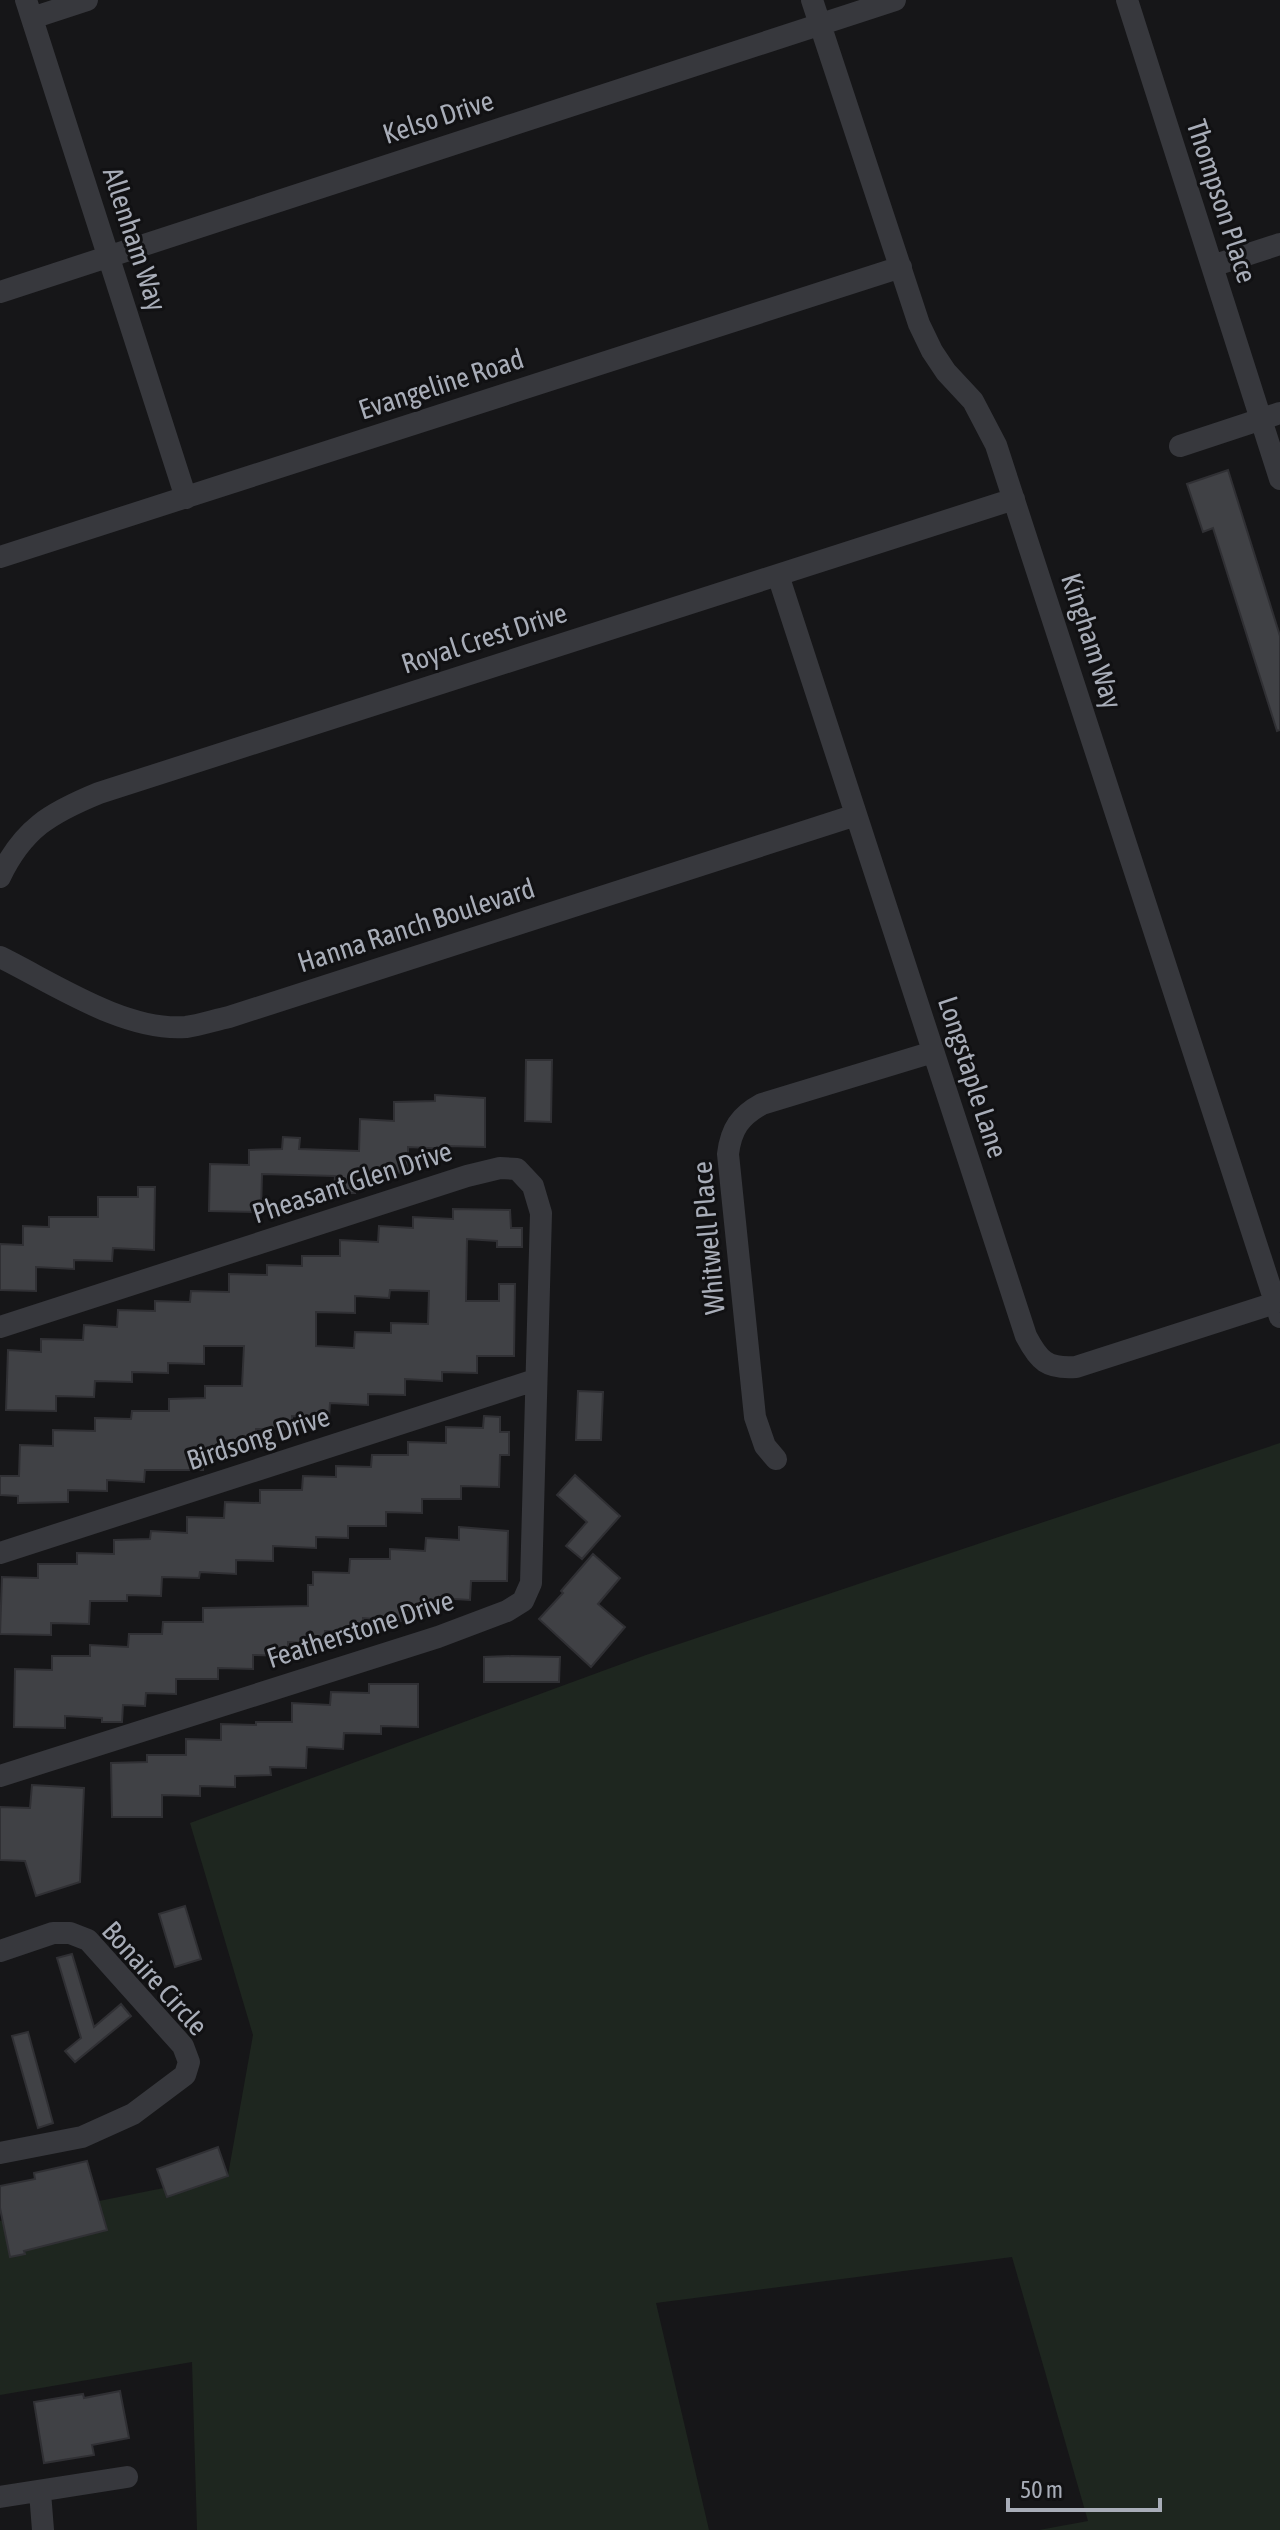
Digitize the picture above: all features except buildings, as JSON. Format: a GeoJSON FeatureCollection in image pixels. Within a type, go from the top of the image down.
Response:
{"type":"FeatureCollection","features":[{"type":"Feature","properties":{"kind":"street"},"geometry":{"type":"LineString","coordinates":[[29,9],[87,0]]}},
{"type":"Feature","properties":{"kind":"street","name":"Kingham Way"},"geometry":{"type":"LineString","coordinates":[[812,0],[919,324],[946,372],[973,401],[986,422],[1014,499],[1278,1310]]}},
{"type":"Feature","properties":{"kind":"street","name":"Kelso Drive"},"geometry":{"type":"LineString","coordinates":[[0,292],[895,0]]}},
{"type":"Feature","properties":{"kind":"street","name":"Thompson Place"},"geometry":{"type":"LineString","coordinates":[[1127,0],[1212,266],[1270,416],[1280,479]]}},
{"type":"Feature","properties":{"kind":"street","name":"Allenham Way"},"geometry":{"type":"LineString","coordinates":[[29,9],[186,498]]}},
{"type":"Feature","properties":{"kind":"street"},"geometry":{"type":"LineString","coordinates":[[1212,266],[1280,244]]}},
{"type":"Feature","properties":{"kind":"street","name":"Evangeline Road"},"geometry":{"type":"LineString","coordinates":[[0,557],[901,267]]}},
{"type":"Feature","properties":{"kind":"street"},"geometry":{"type":"LineString","coordinates":[[1180,446],[1270,416]]}},
{"type":"Feature","properties":{"kind":"street","name":"Royal Crest Drive"},"geometry":{"type":"LineString","coordinates":[[0,877],[12,852],[31,831],[68,806],[99,793],[1014,499]]}},
{"type":"Feature","properties":{"kind":"street","name":"Longstaple Lane"},"geometry":{"type":"LineString","coordinates":[[778,575],[1026,1336],[1034,1351],[1044,1363],[1059,1368],[1076,1367],[1278,1310]]}},
{"type":"Feature","properties":{"kind":"street","name":"Hanna Ranch Boulevard"},"geometry":{"type":"LineString","coordinates":[[0,957],[114,1014],[148,1025],[186,1027],[229,1017],[856,815]]}},
{"type":"Feature","properties":{"kind":"street","name":"Whitwell Place"},"geometry":{"type":"LineString","coordinates":[[776,1459],[765,1446],[755,1417],[728,1154],[730,1138],[747,1112],[762,1104],[933,1052]]}},
{"type":"Feature","properties":{"kind":"street","name":"Pheasant Glen Drive"},"geometry":{"type":"LineString","coordinates":[[0,1327],[467,1176],[500,1168],[517,1169],[533,1186],[541,1213],[535,1380]]}},
{"type":"Feature","properties":{"kind":"street","name":"Birdsong Drive"},"geometry":{"type":"LineString","coordinates":[[0,1553],[535,1380]]}},
{"type":"Feature","properties":{"kind":"street","name":"Featherstone Drive"},"geometry":{"type":"LineString","coordinates":[[0,1776],[438,1637],[507,1611],[523,1601],[531,1583],[535,1380]]}},
{"type":"Feature","properties":{"kind":"street","name":"Bonaire Circle"},"geometry":{"type":"LineString","coordinates":[[0,1951],[53,1933],[70,1933],[88,1940],[183,2046],[189,2062],[185,2075],[133,2114],[82,2137],[0,2153]]}},
{"type":"Feature","properties":{"kind":"street"},"geometry":{"type":"LineString","coordinates":[[0,2497],[127,2477]]}},
{"type":"Feature","properties":{"kind":"street"},"geometry":{"type":"LineString","coordinates":[[40,2492],[43,2530]]}},
{"type":"Feature","properties":{"kind":"shaded area"},"geometry":{"type":"Polygon","coordinates":[[[1280,1443],[1280,2530],[1039,2530],[1088,2521],[1012,2257],[656,2303],[709,2530],[197,2530],[192,2362],[0,2395],[0,2221],[228,2175],[253,2035],[190,1823],[646,1655],[1280,1443]]]}}]}
